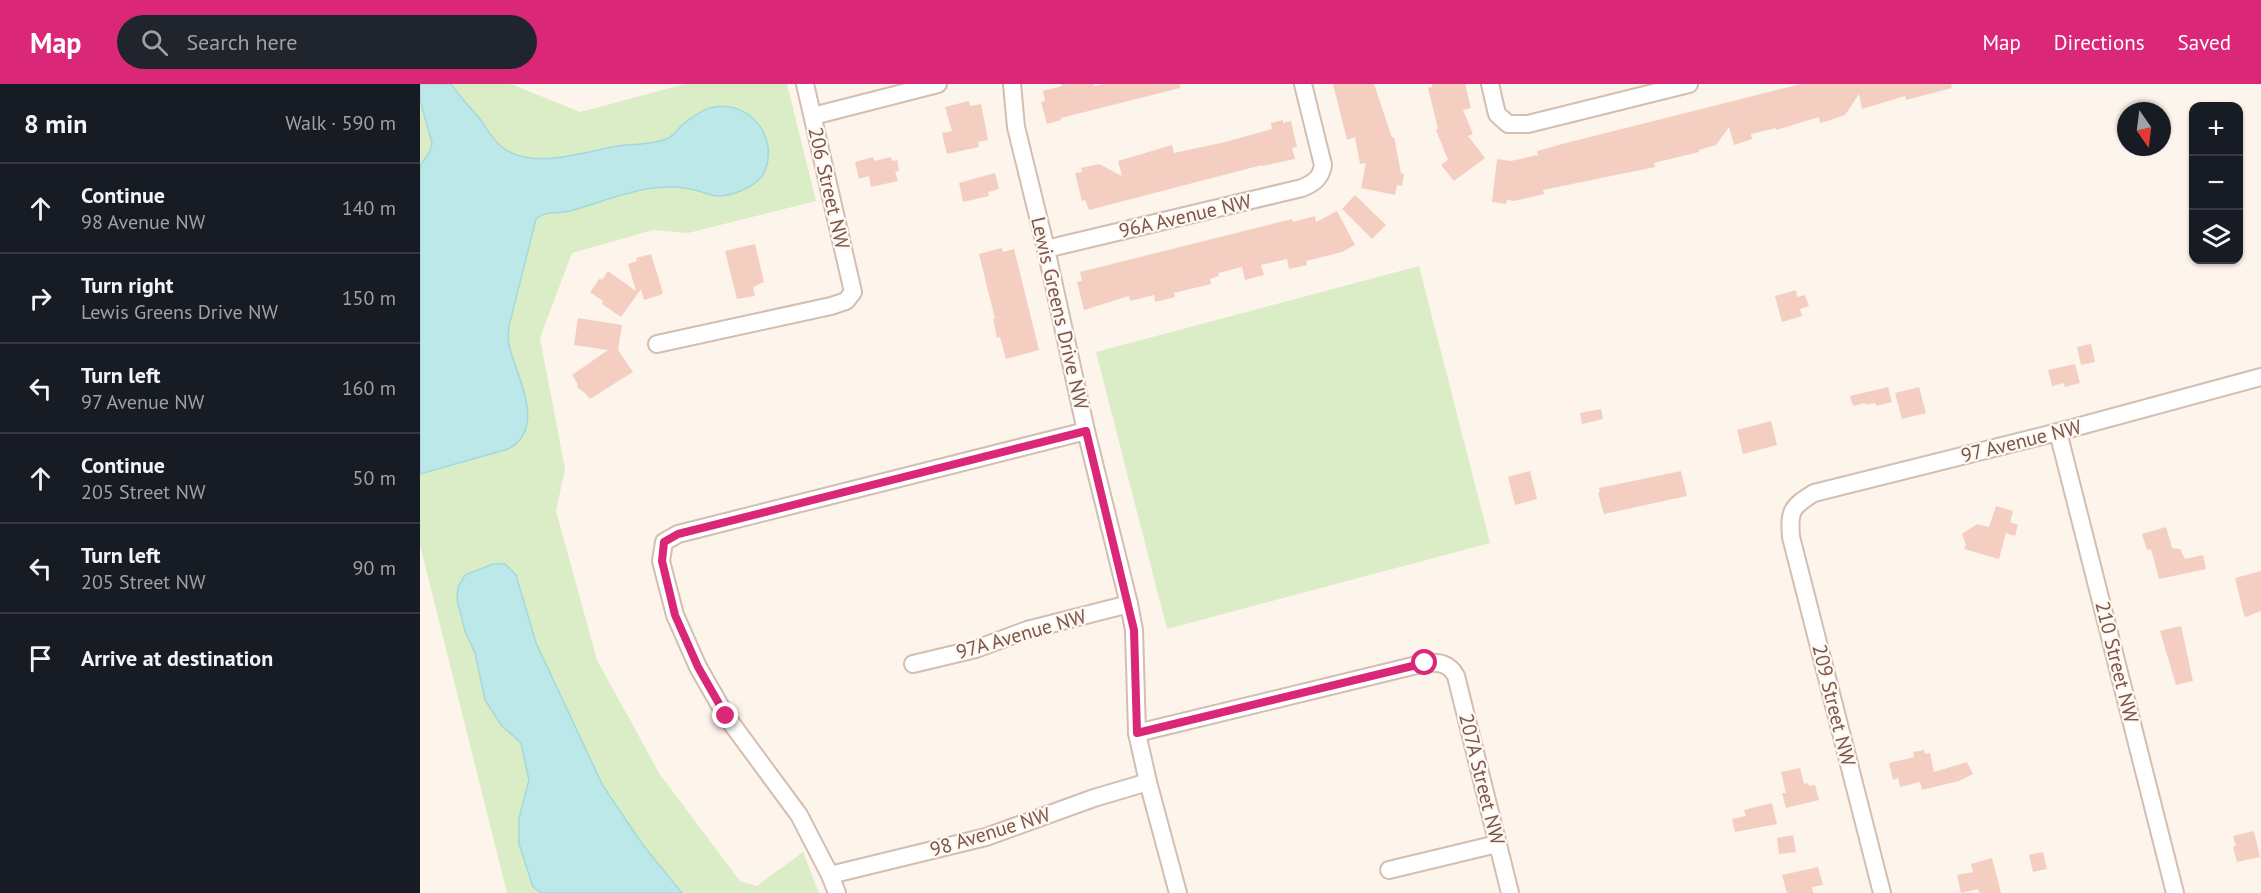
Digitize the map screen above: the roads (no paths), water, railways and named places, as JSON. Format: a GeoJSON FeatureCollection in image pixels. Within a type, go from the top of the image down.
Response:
{"type":"FeatureCollection","features":[{"type":"Feature","properties":{"kind":"street","name":"206 Street NW"},"geometry":{"type":"LineString","coordinates":[[657,344],[831,306],[846,302],[853,292],[805,84]]}},
{"type":"Feature","properties":{"kind":"street"},"geometry":{"type":"LineString","coordinates":[[813,116],[938,84]]}},
{"type":"Feature","properties":{"kind":"street","name":"Lewis Greens Drive NW"},"geometry":{"type":"LineString","coordinates":[[1012,84],[1016,127],[1046,249],[1086,431],[1129,604],[1134,630],[1137,733],[1178,893]]}},
{"type":"Feature","properties":{"kind":"street","name":"96A Avenue NW"},"geometry":{"type":"LineString","coordinates":[[1046,249],[1315,183],[1320,177],[1322,160],[1303,84]]}},
{"type":"Feature","properties":{"kind":"street"},"geometry":{"type":"LineString","coordinates":[[1490,84],[1497,114],[1508,124],[1528,124],[1689,84]]}},
{"type":"Feature","properties":{"kind":"street","name":"97 Avenue NW"},"geometry":{"type":"LineString","coordinates":[[1789,517],[1793,508],[1800,501],[1814,493],[2058,432],[2261,377]]}},
{"type":"Feature","properties":{"kind":"street"},"geometry":{"type":"LineString","coordinates":[[837,893],[799,815],[726,716],[698,667],[675,615],[662,561],[664,542],[678,534],[761,512],[1086,431]]}},
{"type":"Feature","properties":{"kind":"street","name":"210 Street NW"},"geometry":{"type":"LineString","coordinates":[[2058,432],[2175,893]]}},
{"type":"Feature","properties":{"kind":"street","name":"209 Street NW"},"geometry":{"type":"LineString","coordinates":[[1789,517],[1791,537],[1882,893]]}},
{"type":"Feature","properties":{"kind":"street","name":"97A Avenue NW"},"geometry":{"type":"LineString","coordinates":[[913,664],[976,649],[1027,630],[1129,604]]}},
{"type":"Feature","properties":{"kind":"street","name":"207A Street NW"},"geometry":{"type":"LineString","coordinates":[[1137,733],[1425,663],[1439,662],[1450,667],[1458,683],[1509,893]]}},
{"type":"Feature","properties":{"kind":"street","name":"98 Avenue NW"},"geometry":{"type":"LineString","coordinates":[[830,875],[994,835],[1084,801],[1148,782]]}},
{"type":"Feature","properties":{"kind":"street"},"geometry":{"type":"LineString","coordinates":[[1389,870],[1497,844]]}},
{"type":"Feature","properties":{"kind":"water"},"geometry":{"type":"Polygon","coordinates":[[[420,84],[451,84],[498,144],[514,154],[527,158],[556,158],[612,147],[658,142],[670,137],[683,124],[702,111],[714,107],[728,107],[740,110],[759,124],[768,146],[768,159],[765,171],[758,181],[745,189],[725,196],[685,188],[652,188],[570,211],[548,213],[536,219],[508,338],[526,401],[528,415],[526,428],[520,440],[508,449],[420,474],[420,166],[430,151],[432,143],[420,100],[420,84]]]}},
{"type":"Feature","properties":{"kind":"water"},"geometry":{"type":"Polygon","coordinates":[[[493,564],[505,564],[516,575],[536,643],[603,786],[643,845],[682,893],[542,893],[533,887],[519,844],[519,818],[529,780],[521,743],[501,725],[485,700],[475,653],[465,631],[457,600],[458,587],[465,575],[493,564]]]}}]}
